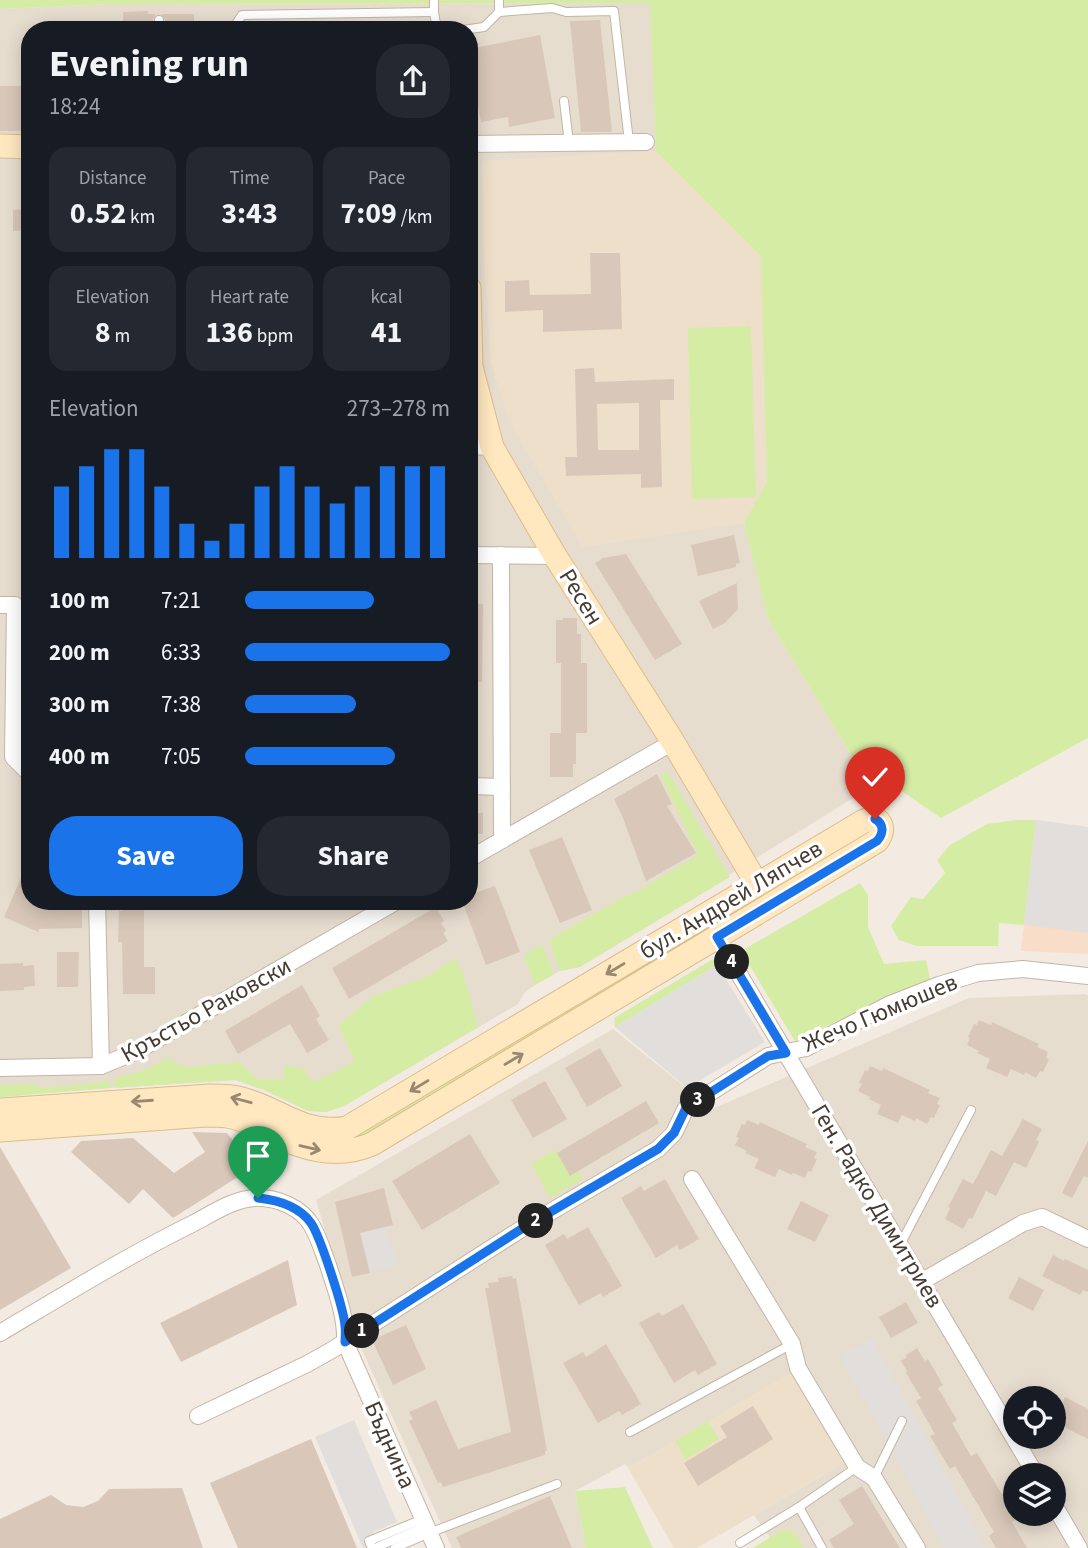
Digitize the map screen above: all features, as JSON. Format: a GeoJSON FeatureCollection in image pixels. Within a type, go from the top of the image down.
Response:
{"type":"FeatureCollection","features":[{"type":"Feature","properties":{"kind":"main road"},"geometry":{"type":"LineString","coordinates":[[0,146],[21,147]]}},
{"type":"Feature","properties":{"kind":"main road","name":"Ресен"},"geometry":{"type":"LineString","coordinates":[[478,429],[480,447],[555,555],[673,742],[757,884]]}},
{"type":"Feature","properties":{"kind":"main road","name":"бул. Андрей Ляпчев"},"geometry":{"type":"LineString","coordinates":[[347,1128],[867,819],[875,819],[880,823],[882,834],[877,841],[362,1148]]}},
{"type":"Feature","properties":{"kind":"main road"},"geometry":{"type":"LineString","coordinates":[[0,1110],[211,1096],[237,1097],[305,1148],[320,1151],[362,1148]]}},
{"type":"Feature","properties":{"kind":"main road"},"geometry":{"type":"LineString","coordinates":[[0,1130],[206,1115],[267,1120],[321,1130],[347,1128]]}},
{"type":"Feature","properties":{"kind":"street"},"geometry":{"type":"LineString","coordinates":[[478,144],[646,142]]}},
{"type":"Feature","properties":{"kind":"street"},"geometry":{"type":"LineString","coordinates":[[478,555],[555,555]]}},
{"type":"Feature","properties":{"kind":"street"},"geometry":{"type":"LineString","coordinates":[[501,555],[502,841]]}},
{"type":"Feature","properties":{"kind":"street"},"geometry":{"type":"LineString","coordinates":[[0,606],[15,605],[13,757],[21,765]]}},
{"type":"Feature","properties":{"kind":"street"},"geometry":{"type":"LineString","coordinates":[[478,854],[673,742]]}},
{"type":"Feature","properties":{"kind":"street"},"geometry":{"type":"LineString","coordinates":[[478,786],[502,787]]}},
{"type":"Feature","properties":{"kind":"street"},"geometry":{"type":"LineString","coordinates":[[97,910],[102,1066]]}},
{"type":"Feature","properties":{"kind":"street","name":"Кръстьо Раковски"},"geometry":{"type":"LineString","coordinates":[[0,1068],[102,1066],[137,1051],[381,910]]}},
{"type":"Feature","properties":{"kind":"street","name":"Ген. Радко Димитриев"},"geometry":{"type":"LineString","coordinates":[[717,937],[1029,1463]]}},
{"type":"Feature","properties":{"kind":"street","name":"Жечо Гюмюшев"},"geometry":{"type":"LineString","coordinates":[[198,1416],[307,1364],[345,1342],[523,1228],[658,1149],[674,1133],[686,1108],[768,1056],[806,1048],[887,1005],[978,973],[1023,969],[1088,976]]}},
{"type":"Feature","properties":{"kind":"street"},"geometry":{"type":"LineString","coordinates":[[692,1179],[792,1344],[798,1368],[857,1467],[874,1478],[917,1548]]}},
{"type":"Feature","properties":{"kind":"street","name":"Бъднина"},"geometry":{"type":"LineString","coordinates":[[0,1333],[152,1243],[226,1206],[258,1198],[286,1204],[311,1223],[324,1253],[343,1315],[345,1342],[429,1531]]}},
{"type":"Feature","properties":{"kind":"street"},"geometry":{"type":"LineString","coordinates":[[921,1282],[1023,1223],[1042,1217],[1088,1239]]}},
{"type":"Feature","properties":{"kind":"street"},"geometry":{"type":"LineString","coordinates":[[1066,1525],[1079,1548]]}},
{"type":"Feature","properties":{"kind":"lane"},"geometry":{"type":"LineString","coordinates":[[434,0],[436,21]]}},
{"type":"Feature","properties":{"kind":"lane"},"geometry":{"type":"LineString","coordinates":[[499,0],[499,12]]}},
{"type":"Feature","properties":{"kind":"lane"},"geometry":{"type":"LineString","coordinates":[[478,28],[484,27],[499,12],[552,8],[566,12],[614,11],[629,142]]}},
{"type":"Feature","properties":{"kind":"lane"},"geometry":{"type":"LineString","coordinates":[[238,21],[242,15],[434,12]]}},
{"type":"Feature","properties":{"kind":"lane"},"geometry":{"type":"LineString","coordinates":[[564,101],[569,143]]}},
{"type":"Feature","properties":{"kind":"lane"},"geometry":{"type":"LineString","coordinates":[[900,1245],[971,1110]]}},
{"type":"Feature","properties":{"kind":"lane"},"geometry":{"type":"LineString","coordinates":[[347,1128],[342,1134],[345,1147],[362,1148]]}},
{"type":"Feature","properties":{"kind":"lane"},"geometry":{"type":"LineString","coordinates":[[630,1432],[792,1344]]}},
{"type":"Feature","properties":{"kind":"lane"},"geometry":{"type":"LineString","coordinates":[[874,1478],[902,1421]]}},
{"type":"Feature","properties":{"kind":"lane"},"geometry":{"type":"LineString","coordinates":[[740,1543],[857,1467]]}},
{"type":"Feature","properties":{"kind":"lane"},"geometry":{"type":"LineString","coordinates":[[372,1546],[429,1531],[557,1484]]}},
{"type":"Feature","properties":{"kind":"lane"},"geometry":{"type":"LineString","coordinates":[[799,1507],[822,1548]]}},
{"type":"Feature","properties":{"kind":"lane"},"geometry":{"type":"LineString","coordinates":[[395,1548],[429,1531]]}},
{"type":"Feature","properties":{"kind":"shaded area"},"geometry":{"type":"Polygon","coordinates":[[[651,3],[656,151],[761,256],[767,482],[744,523],[768,619],[871,787],[580,967],[560,971],[535,985],[524,993],[518,1004],[344,1106],[326,1112],[308,1111],[264,1090],[235,1080],[0,1097],[0,9],[111,4],[651,3]]]}},
{"type":"Feature","properties":{"kind":"shaded area"},"geometry":{"type":"Polygon","coordinates":[[[656,151],[761,256],[767,482],[744,523],[583,547],[511,425],[491,362],[485,285],[482,161],[656,151]]]}},
{"type":"Feature","properties":{"kind":"shaded area"},"geometry":{"type":"Polygon","coordinates":[[[1036,820],[1088,827],[1088,954],[1021,951],[1036,820]]]}},
{"type":"Feature","properties":{"kind":"shaded area"},"geometry":{"type":"Polygon","coordinates":[[[1036,820],[1088,827],[1088,933],[1024,925],[1036,820]]]}},
{"type":"Feature","properties":{"kind":"shaded area"},"geometry":{"type":"Polygon","coordinates":[[[717,965],[765,1042],[687,1088],[615,1027],[717,965]]]}},
{"type":"Feature","properties":{"kind":"shaded area"},"geometry":{"type":"Polygon","coordinates":[[[1088,995],[1088,1548],[777,1548],[754,1515],[844,1463],[792,1373],[628,1468],[625,1464],[575,1491],[586,1548],[452,1548],[357,1339],[316,1200],[613,1029],[712,1109],[969,998],[1088,995]]]}},
{"type":"Feature","properties":{"kind":"shaded area"},"geometry":{"type":"Polygon","coordinates":[[[385,1227],[398,1265],[370,1273],[360,1233],[385,1227]]]}},
{"type":"Feature","properties":{"kind":"shaded area"},"geometry":{"type":"Polygon","coordinates":[[[872,1339],[986,1548],[945,1548],[840,1356],[872,1339]]]}},
{"type":"Feature","properties":{"kind":"shaded area"},"geometry":{"type":"Polygon","coordinates":[[[792,1372],[844,1463],[697,1548],[674,1548],[628,1468],[792,1372]]]}},
{"type":"Feature","properties":{"kind":"shaded area"},"geometry":{"type":"Polygon","coordinates":[[[354,1420],[397,1522],[373,1532],[380,1548],[363,1548],[315,1437],[354,1420]]]}},
{"type":"Feature","properties":{"kind":"green space"},"geometry":{"type":"Polygon","coordinates":[[[0,0],[1088,0],[1088,738],[941,818],[893,785],[871,787],[768,619],[744,523],[767,482],[761,256],[656,151],[650,3],[111,4],[0,9],[0,0]]]}},
{"type":"Feature","properties":{"kind":"green space"},"geometry":{"type":"Polygon","coordinates":[[[751,326],[756,497],[692,499],[688,328],[751,326]]]}},
{"type":"Feature","properties":{"kind":"green space"},"geometry":{"type":"Polygon","coordinates":[[[667,771],[730,877],[580,967],[560,971],[549,940],[698,855],[661,776],[667,771]]]}},
{"type":"Feature","properties":{"kind":"green space"},"geometry":{"type":"Polygon","coordinates":[[[1036,820],[1024,925],[999,923],[998,946],[917,946],[899,940],[891,926],[911,897],[923,899],[945,873],[937,860],[950,845],[987,824],[1036,820]]]}},
{"type":"Feature","properties":{"kind":"green space"},"geometry":{"type":"Polygon","coordinates":[[[849,838],[852,843],[381,1129],[351,1139],[349,1137],[849,838]]]}},
{"type":"Feature","properties":{"kind":"green space"},"geometry":{"type":"Polygon","coordinates":[[[860,883],[868,895],[868,927],[884,964],[926,960],[930,979],[795,1041],[741,951],[860,883]]]}},
{"type":"Feature","properties":{"kind":"green space"},"geometry":{"type":"Polygon","coordinates":[[[542,944],[554,974],[535,985],[524,956],[542,944]]]}},
{"type":"Feature","properties":{"kind":"green space"},"geometry":{"type":"Polygon","coordinates":[[[456,958],[478,1027],[344,1106],[326,1112],[308,1111],[264,1090],[235,1080],[115,1088],[115,1078],[142,1071],[169,1058],[180,1065],[190,1067],[239,1062],[258,1079],[284,1079],[284,1065],[305,1069],[307,1077],[317,1081],[355,1061],[338,1026],[373,996],[426,977],[456,958]]]}},
{"type":"Feature","properties":{"kind":"green space"},"geometry":{"type":"Polygon","coordinates":[[[713,959],[717,965],[615,1027],[614,1018],[713,959]]]}},
{"type":"Feature","properties":{"kind":"green space"},"geometry":{"type":"Polygon","coordinates":[[[110,1080],[109,1088],[0,1097],[0,1085],[33,1084],[39,1088],[110,1080]]]}},
{"type":"Feature","properties":{"kind":"green space"},"geometry":{"type":"Polygon","coordinates":[[[555,1150],[570,1175],[578,1171],[582,1179],[550,1198],[531,1164],[555,1150]]]}},
{"type":"Feature","properties":{"kind":"green space"},"geometry":{"type":"Polygon","coordinates":[[[708,1421],[719,1439],[686,1459],[675,1441],[708,1421]]]}},
{"type":"Feature","properties":{"kind":"green space"},"geometry":{"type":"Polygon","coordinates":[[[625,1487],[653,1548],[586,1548],[575,1491],[625,1487]]]}},
{"type":"Feature","properties":{"kind":"green space"},"geometry":{"type":"Polygon","coordinates":[[[782,1530],[794,1533],[804,1548],[753,1548],[782,1530]]]}},
{"type":"Feature","properties":{"kind":"building"},"geometry":{"type":"Polygon","coordinates":[[[148,11],[148,14],[156,14],[153,21],[123,21],[123,12],[148,11]]]}},
{"type":"Feature","properties":{"kind":"building"},"geometry":{"type":"Polygon","coordinates":[[[161,14],[194,14],[194,21],[165,19],[161,14]]]}},
{"type":"Feature","properties":{"kind":"building"},"geometry":{"type":"Polygon","coordinates":[[[600,20],[612,132],[581,132],[570,21],[600,20]]]}},
{"type":"Feature","properties":{"kind":"building"},"geometry":{"type":"Polygon","coordinates":[[[540,35],[555,118],[509,127],[508,117],[481,122],[478,107],[478,47],[540,35]]]}},
{"type":"Feature","properties":{"kind":"building"},"geometry":{"type":"Polygon","coordinates":[[[0,86],[21,86],[21,131],[0,131],[0,86]]]}},
{"type":"Feature","properties":{"kind":"building"},"geometry":{"type":"Polygon","coordinates":[[[13,210],[21,210],[21,231],[13,231],[13,210]]]}},
{"type":"Feature","properties":{"kind":"building"},"geometry":{"type":"Polygon","coordinates":[[[590,253],[620,253],[622,329],[543,332],[543,310],[505,312],[505,281],[529,280],[530,295],[591,294],[590,253]]]}},
{"type":"Feature","properties":{"kind":"building"},"geometry":{"type":"Polygon","coordinates":[[[594,368],[595,382],[674,379],[674,400],[660,400],[662,487],[641,488],[641,474],[566,476],[565,457],[577,457],[575,369],[594,368]],[[639,403],[597,404],[598,450],[639,450],[639,403]]]}},
{"type":"Feature","properties":{"kind":"building"},"geometry":{"type":"Polygon","coordinates":[[[734,535],[740,563],[736,564],[736,567],[698,576],[691,545],[734,535]]]}},
{"type":"Feature","properties":{"kind":"building"},"geometry":{"type":"Polygon","coordinates":[[[626,554],[682,644],[655,660],[595,563],[603,558],[626,554]]]}},
{"type":"Feature","properties":{"kind":"building"},"geometry":{"type":"Polygon","coordinates":[[[737,583],[738,609],[725,623],[713,629],[699,601],[737,583]]]}},
{"type":"Feature","properties":{"kind":"building"},"geometry":{"type":"Polygon","coordinates":[[[478,604],[483,604],[482,682],[478,682],[478,604]]]}},
{"type":"Feature","properties":{"kind":"building"},"geometry":{"type":"Polygon","coordinates":[[[577,618],[577,634],[581,634],[581,663],[587,663],[587,733],[576,733],[576,764],[573,764],[573,777],[550,777],[550,733],[561,733],[561,663],[556,663],[556,620],[577,618]]]}},
{"type":"Feature","properties":{"kind":"building"},"geometry":{"type":"Polygon","coordinates":[[[657,774],[672,804],[667,806],[696,853],[646,881],[614,799],[657,774]]]}},
{"type":"Feature","properties":{"kind":"building"},"geometry":{"type":"Polygon","coordinates":[[[478,813],[483,813],[483,834],[478,834],[478,813]]]}},
{"type":"Feature","properties":{"kind":"building"},"geometry":{"type":"Polygon","coordinates":[[[562,837],[592,910],[560,923],[529,850],[562,837]]]}},
{"type":"Feature","properties":{"kind":"building"},"geometry":{"type":"Polygon","coordinates":[[[21,878],[21,910],[82,910],[82,928],[39,929],[38,932],[4,917],[21,878]]]}},
{"type":"Feature","properties":{"kind":"building"},"geometry":{"type":"Polygon","coordinates":[[[495,886],[520,952],[486,965],[465,910],[478,910],[478,892],[495,886]]]}},
{"type":"Feature","properties":{"kind":"building"},"geometry":{"type":"Polygon","coordinates":[[[144,910],[144,967],[155,967],[155,994],[123,994],[122,942],[118,942],[119,911],[144,910]]]}},
{"type":"Feature","properties":{"kind":"building"},"geometry":{"type":"Polygon","coordinates":[[[431,910],[438,910],[444,921],[441,923],[446,931],[443,933],[448,941],[349,999],[332,968],[431,910]]]}},
{"type":"Feature","properties":{"kind":"building"},"geometry":{"type":"Polygon","coordinates":[[[57,952],[79,952],[78,987],[57,987],[57,952]]]}},
{"type":"Feature","properties":{"kind":"building"},"geometry":{"type":"Polygon","coordinates":[[[23,963],[23,966],[34,965],[35,986],[24,987],[24,990],[0,991],[0,964],[23,963]]]}},
{"type":"Feature","properties":{"kind":"building"},"geometry":{"type":"Polygon","coordinates":[[[302,985],[320,1016],[316,1019],[329,1040],[307,1053],[290,1024],[238,1054],[225,1031],[302,985]]]}},
{"type":"Feature","properties":{"kind":"building"},"geometry":{"type":"Polygon","coordinates":[[[979,1020],[991,1025],[992,1022],[1039,1044],[1037,1047],[1048,1052],[1046,1058],[1049,1059],[1043,1072],[1040,1071],[1036,1078],[1011,1069],[1007,1077],[986,1068],[990,1059],[967,1045],[974,1024],[977,1025],[979,1020]]]}},
{"type":"Feature","properties":{"kind":"building"},"geometry":{"type":"Polygon","coordinates":[[[600,1048],[622,1086],[587,1107],[565,1068],[600,1048]]]}},
{"type":"Feature","properties":{"kind":"building"},"geometry":{"type":"Polygon","coordinates":[[[870,1066],[882,1071],[883,1068],[930,1090],[928,1093],[940,1098],[934,1118],[931,1117],[927,1124],[902,1115],[898,1123],[877,1114],[881,1105],[858,1091],[865,1070],[868,1071],[870,1066]]]}},
{"type":"Feature","properties":{"kind":"building"},"geometry":{"type":"Polygon","coordinates":[[[545,1081],[567,1119],[533,1138],[511,1100],[545,1081]]]}},
{"type":"Feature","properties":{"kind":"building"},"geometry":{"type":"Polygon","coordinates":[[[646,1101],[659,1123],[570,1176],[557,1153],[646,1101]]]}},
{"type":"Feature","properties":{"kind":"building"},"geometry":{"type":"Polygon","coordinates":[[[1023,1119],[1042,1129],[1036,1140],[1039,1142],[1026,1168],[1014,1162],[996,1196],[986,1191],[972,1219],[969,1218],[963,1229],[945,1219],[950,1208],[948,1207],[963,1179],[973,1184],[991,1150],[1002,1156],[1023,1119]]]}},
{"type":"Feature","properties":{"kind":"building"},"geometry":{"type":"Polygon","coordinates":[[[747,1120],[759,1125],[760,1122],[807,1144],[805,1147],[817,1152],[811,1172],[808,1171],[805,1178],[779,1169],[775,1177],[754,1168],[759,1159],[735,1145],[742,1124],[745,1125],[747,1120]]]}},
{"type":"Feature","properties":{"kind":"building"},"geometry":{"type":"Polygon","coordinates":[[[192,1132],[227,1133],[242,1152],[241,1175],[173,1218],[143,1189],[129,1204],[71,1152],[81,1141],[133,1138],[174,1173],[205,1152],[192,1132]]]}},
{"type":"Feature","properties":{"kind":"building"},"geometry":{"type":"Polygon","coordinates":[[[470,1134],[500,1183],[422,1230],[392,1181],[470,1134]]]}},
{"type":"Feature","properties":{"kind":"building"},"geometry":{"type":"Polygon","coordinates":[[[1088,1141],[1088,1178],[1084,1176],[1072,1198],[1062,1193],[1088,1141]]]}},
{"type":"Feature","properties":{"kind":"building"},"geometry":{"type":"Polygon","coordinates":[[[0,1147],[71,1268],[0,1310],[0,1147]]]}},
{"type":"Feature","properties":{"kind":"building"},"geometry":{"type":"Polygon","coordinates":[[[665,1179],[699,1239],[680,1250],[677,1245],[656,1258],[621,1198],[641,1186],[644,1191],[665,1179]]]}},
{"type":"Feature","properties":{"kind":"building"},"geometry":{"type":"Polygon","coordinates":[[[384,1188],[393,1225],[360,1233],[370,1273],[352,1277],[335,1202],[384,1188]]]}},
{"type":"Feature","properties":{"kind":"building"},"geometry":{"type":"Polygon","coordinates":[[[801,1201],[829,1215],[815,1242],[787,1229],[801,1201]]]}},
{"type":"Feature","properties":{"kind":"building"},"geometry":{"type":"Polygon","coordinates":[[[588,1227],[622,1286],[603,1297],[601,1293],[579,1305],[545,1245],[564,1234],[567,1239],[588,1227]]]}},
{"type":"Feature","properties":{"kind":"building"},"geometry":{"type":"Polygon","coordinates":[[[1053,1255],[1088,1270],[1088,1292],[1083,1290],[1080,1295],[1042,1276],[1053,1255]]]}},
{"type":"Feature","properties":{"kind":"building"},"geometry":{"type":"Polygon","coordinates":[[[288,1260],[297,1305],[181,1362],[160,1323],[288,1260]]]}},
{"type":"Feature","properties":{"kind":"building"},"geometry":{"type":"Polygon","coordinates":[[[512,1276],[513,1279],[516,1278],[547,1451],[545,1455],[443,1487],[441,1482],[438,1483],[409,1421],[413,1419],[409,1412],[436,1400],[458,1449],[511,1432],[485,1288],[489,1288],[488,1283],[499,1282],[498,1278],[512,1276]]]}},
{"type":"Feature","properties":{"kind":"building"},"geometry":{"type":"Polygon","coordinates":[[[1019,1277],[1044,1290],[1033,1311],[1008,1298],[1019,1277]]]}},
{"type":"Feature","properties":{"kind":"building"},"geometry":{"type":"Polygon","coordinates":[[[906,1302],[918,1323],[891,1338],[879,1317],[906,1302]]]}},
{"type":"Feature","properties":{"kind":"building"},"geometry":{"type":"Polygon","coordinates":[[[683,1304],[717,1364],[698,1375],[695,1370],[674,1383],[639,1323],[659,1312],[662,1316],[683,1304]]]}},
{"type":"Feature","properties":{"kind":"building"},"geometry":{"type":"Polygon","coordinates":[[[406,1325],[426,1369],[393,1385],[372,1340],[406,1325]]]}},
{"type":"Feature","properties":{"kind":"building"},"geometry":{"type":"Polygon","coordinates":[[[606,1344],[641,1404],[622,1415],[619,1411],[598,1423],[563,1363],[583,1352],[586,1357],[606,1344]]]}},
{"type":"Feature","properties":{"kind":"building"},"geometry":{"type":"Polygon","coordinates":[[[917,1348],[925,1361],[928,1359],[943,1385],[938,1388],[957,1420],[952,1423],[971,1456],[977,1453],[1003,1496],[1003,1526],[1014,1526],[1027,1548],[996,1548],[989,1536],[994,1532],[955,1466],[950,1469],[930,1436],[935,1434],[916,1401],[921,1398],[901,1361],[917,1348]]]}},
{"type":"Feature","properties":{"kind":"building"},"geometry":{"type":"Polygon","coordinates":[[[1066,1398],[1088,1409],[1088,1439],[1066,1428],[1066,1398]]]}},
{"type":"Feature","properties":{"kind":"building"},"geometry":{"type":"Polygon","coordinates":[[[753,1406],[773,1439],[698,1486],[684,1463],[727,1437],[720,1426],[753,1406]]]}},
{"type":"Feature","properties":{"kind":"building"},"geometry":{"type":"Polygon","coordinates":[[[311,1439],[357,1548],[238,1548],[210,1483],[311,1439]]]}},
{"type":"Feature","properties":{"kind":"building"},"geometry":{"type":"Polygon","coordinates":[[[862,1486],[900,1548],[834,1548],[829,1540],[854,1524],[839,1500],[862,1486]]]}},
{"type":"Feature","properties":{"kind":"building"},"geometry":{"type":"Polygon","coordinates":[[[182,1488],[203,1548],[0,1548],[0,1519],[51,1495],[66,1505],[83,1507],[98,1501],[109,1489],[182,1488]]]}},
{"type":"Feature","properties":{"kind":"building"},"geometry":{"type":"Polygon","coordinates":[[[550,1496],[572,1548],[461,1548],[456,1537],[550,1496]]]}},
{"type":"Feature","properties":{"kind":"route"},"geometry":{"type":"LineString","coordinates":[[258,1198],[286,1204],[311,1223],[324,1253],[343,1315],[345,1342],[523,1228],[658,1149],[674,1133],[686,1108],[768,1056],[786,1053],[717,937],[877,841],[882,834],[882,827],[875,819]]}}]}
